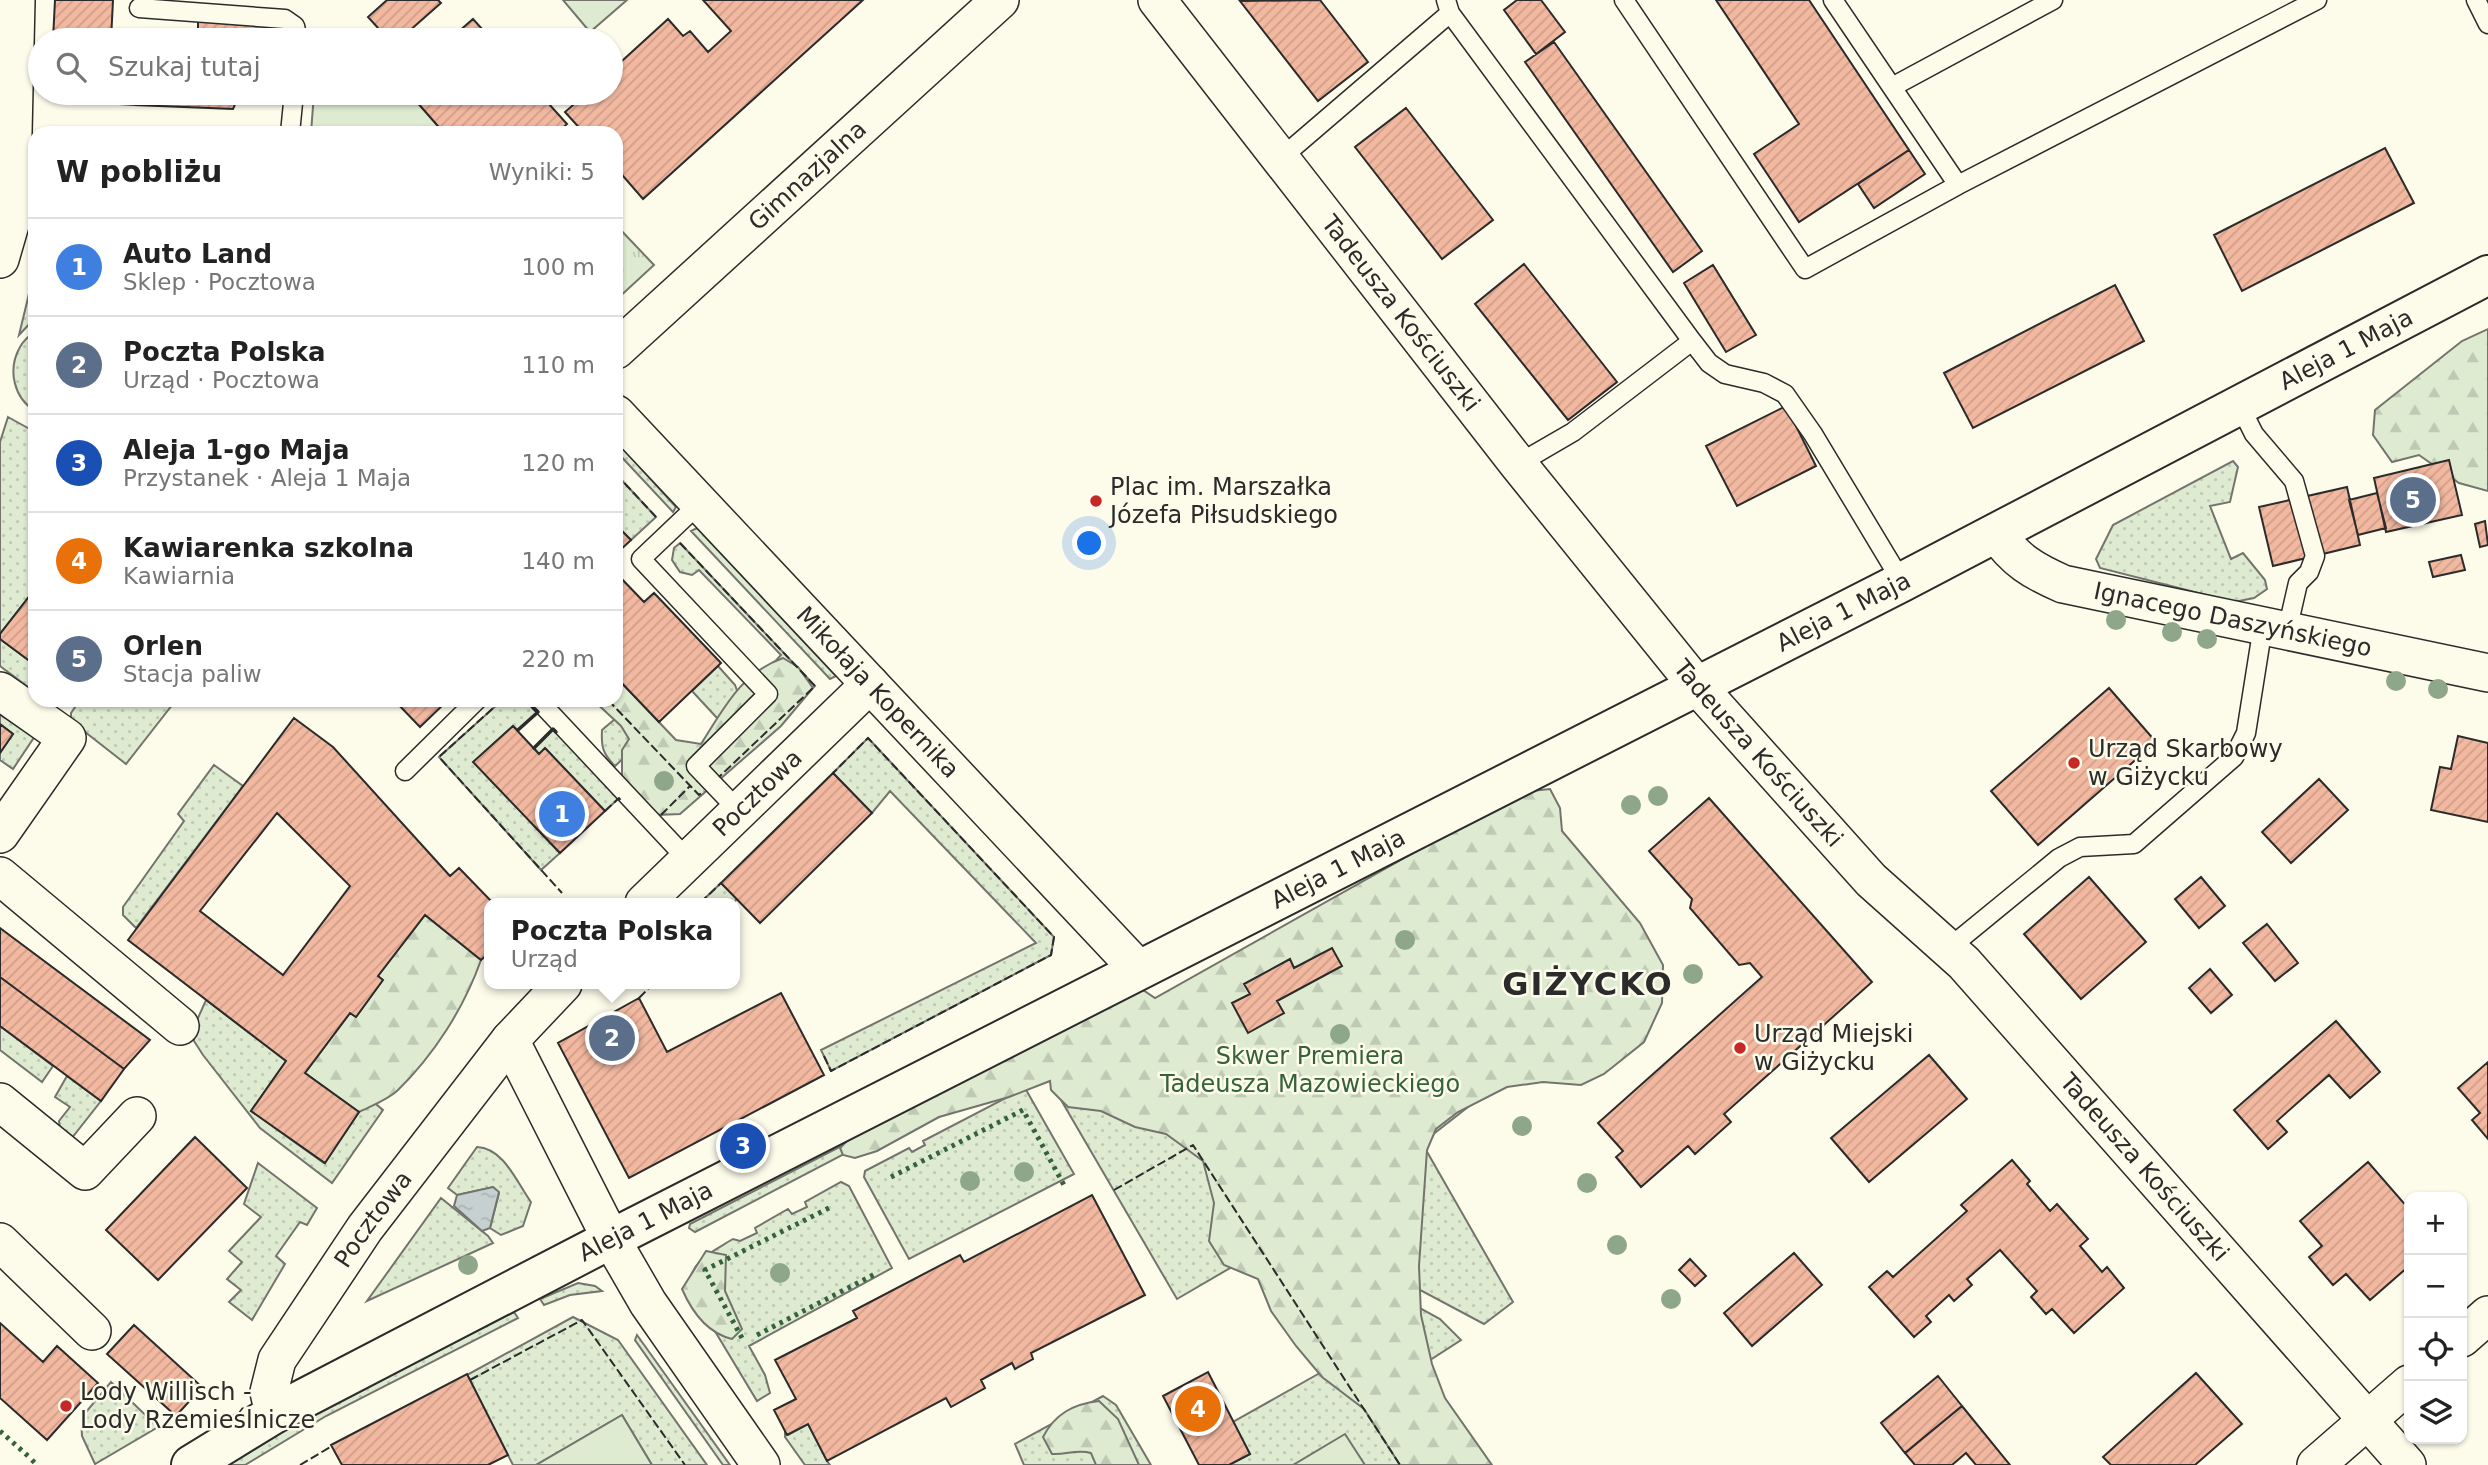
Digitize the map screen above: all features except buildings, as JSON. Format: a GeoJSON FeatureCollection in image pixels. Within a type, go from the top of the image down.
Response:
{"type":"FeatureCollection","features":[{"type":"Feature","properties":{"kind":"street"},"geometry":{"type":"LineString","coordinates":[[0,259],[23,222],[16,0]]}},
{"type":"Feature","properties":{"kind":"street","name":"Gimnazjalna"},"geometry":{"type":"LineString","coordinates":[[623,344],[1000,0]]}},
{"type":"Feature","properties":{"kind":"street","name":"Tadeusza Kościuszki"},"geometry":{"type":"LineString","coordinates":[[1157,0],[1518,464],[1698,687],[1871,880],[1949,948],[2407,1465]]}},
{"type":"Feature","properties":{"kind":"street","name":"Aleja 1 Maja"},"geometry":{"type":"LineString","coordinates":[[191,1465],[274,1414],[611,1239],[1138,969],[1698,687],[2488,275]]}},
{"type":"Feature","properties":{"kind":"street","name":"Mikołaja Kopernika"},"geometry":{"type":"LineString","coordinates":[[623,421],[1138,969]]}},
{"type":"Feature","properties":{"kind":"street","name":"Ignacego Daszyńskiego"},"geometry":{"type":"LineString","coordinates":[[1996,533],[2011,555],[2032,570],[2063,583],[2488,673]]}},
{"type":"Feature","properties":{"kind":"street","name":"Pocztowa"},"geometry":{"type":"LineString","coordinates":[[649,898],[870,684]]}},
{"type":"Feature","properties":{"kind":"street"},"geometry":{"type":"LineString","coordinates":[[0,691],[67,738],[0,834]]}},
{"type":"Feature","properties":{"kind":"street"},"geometry":{"type":"LineString","coordinates":[[0,876],[180,1026]]}},
{"type":"Feature","properties":{"kind":"street","name":"Pocztowa"},"geometry":{"type":"LineString","coordinates":[[274,1414],[269,1392],[277,1360],[365,1228],[510,1040],[558,989]]}},
{"type":"Feature","properties":{"kind":"street"},"geometry":{"type":"LineString","coordinates":[[510,1040],[611,1239],[667,1332],[761,1465]]}},
{"type":"Feature","properties":{"kind":"street"},"geometry":{"type":"LineString","coordinates":[[5,1116],[85,1171],[137,1116]]}},
{"type":"Feature","properties":{"kind":"street"},"geometry":{"type":"LineString","coordinates":[[0,1242],[92,1331]]}},
{"type":"Feature","properties":{"kind":"street"},"geometry":{"type":"LineString","coordinates":[[2467,1334],[2488,1315]]}},
{"type":"Feature","properties":{"kind":"street"},"geometry":{"type":"LineString","coordinates":[[2316,1465],[2404,1389]]}},
{"type":"Feature","properties":{"kind":"lane"},"geometry":{"type":"LineString","coordinates":[[1624,0],[1805,269],[1958,185],[2317,0]]}},
{"type":"Feature","properties":{"kind":"lane"},"geometry":{"type":"LineString","coordinates":[[1833,0],[1958,185]]}},
{"type":"Feature","properties":{"kind":"lane"},"geometry":{"type":"LineString","coordinates":[[1892,87],[2053,0]]}},
{"type":"Feature","properties":{"kind":"lane"},"geometry":{"type":"LineString","coordinates":[[2476,0],[2488,23]]}},
{"type":"Feature","properties":{"kind":"lane"},"geometry":{"type":"LineString","coordinates":[[1281,158],[1448,6],[1709,363],[1725,374],[1764,383],[1786,394],[1902,582]]}},
{"type":"Feature","properties":{"kind":"lane"},"geometry":{"type":"LineString","coordinates":[[139,8],[285,19],[295,28]]}},
{"type":"Feature","properties":{"kind":"lane"},"geometry":{"type":"LineString","coordinates":[[291,126],[293,105]]}},
{"type":"Feature","properties":{"kind":"lane"},"geometry":{"type":"LineString","coordinates":[[1518,464],[1573,432],[1692,341]]}},
{"type":"Feature","properties":{"kind":"lane"},"geometry":{"type":"LineString","coordinates":[[1949,948],[2059,858],[2080,847],[2134,844],[2235,757],[2246,733],[2275,628],[2298,583],[2309,572],[2315,556],[2294,481],[2254,434],[2239,404]]}},
{"type":"Feature","properties":{"kind":"lane"},"geometry":{"type":"LineString","coordinates":[[700,503],[641,559],[768,694],[696,766],[738,811]]}},
{"type":"Feature","properties":{"kind":"lane"},"geometry":{"type":"LineString","coordinates":[[405,771],[470,707]]}},
{"type":"Feature","properties":{"kind":"lane"},"geometry":{"type":"LineString","coordinates":[[544,707],[688,860]]}},
{"type":"Feature","properties":{"kind":"green space"},"geometry":{"type":"Polygon","coordinates":[[[563,0],[627,0],[595,28],[587,28],[563,0]]]}},
{"type":"Feature","properties":{"kind":"green space"},"geometry":{"type":"Polygon","coordinates":[[[313,105],[420,105],[438,126],[312,126],[313,105]]]}},
{"type":"Feature","properties":{"kind":"green space"},"geometry":{"type":"Polygon","coordinates":[[[623,232],[654,265],[623,294],[623,232]]]}},
{"type":"Feature","properties":{"kind":"green space"},"geometry":{"type":"Polygon","coordinates":[[[28,298],[28,325],[19,335],[28,298]]]}},
{"type":"Feature","properties":{"kind":"green space"},"geometry":{"type":"Polygon","coordinates":[[[2488,329],[2488,491],[2459,483],[2419,455],[2392,462],[2373,435],[2375,410],[2462,341],[2488,329]]]}},
{"type":"Feature","properties":{"kind":"green space"},"geometry":{"type":"Polygon","coordinates":[[[28,337],[28,405],[18,391],[13,374],[16,356],[28,337]]]}},
{"type":"Feature","properties":{"kind":"green space"},"geometry":{"type":"Polygon","coordinates":[[[8,417],[28,428],[28,598],[0,634],[0,442],[8,417]]]}},
{"type":"Feature","properties":{"kind":"green space"},"geometry":{"type":"Polygon","coordinates":[[[623,449],[676,507],[673,512],[623,458],[623,449]]]}},
{"type":"Feature","properties":{"kind":"green space"},"geometry":{"type":"Polygon","coordinates":[[[2233,461],[2238,467],[2230,502],[2210,506],[2231,559],[2243,553],[2265,580],[2267,589],[2254,598],[2234,602],[2100,568],[2096,559],[2113,525],[2233,461]]]}},
{"type":"Feature","properties":{"kind":"green space"},"geometry":{"type":"Polygon","coordinates":[[[623,482],[656,517],[631,540],[623,532],[623,482]]]}},
{"type":"Feature","properties":{"kind":"green space"},"geometry":{"type":"Polygon","coordinates":[[[697,528],[836,676],[830,679],[691,531],[697,528]]]}},
{"type":"Feature","properties":{"kind":"green space"},"geometry":{"type":"Polygon","coordinates":[[[680,543],[815,686],[719,777],[770,667],[781,655],[699,570],[692,575],[680,572],[672,560],[674,548],[680,543]]]}},
{"type":"Feature","properties":{"kind":"green space"},"geometry":{"type":"Polygon","coordinates":[[[0,639],[28,660],[28,687],[0,666],[0,639]]]}},
{"type":"Feature","properties":{"kind":"green space"},"geometry":{"type":"Polygon","coordinates":[[[783,658],[798,667],[813,688],[781,726],[680,814],[657,815],[622,778],[622,750],[629,739],[621,726],[601,707],[623,707],[623,684],[676,740],[701,744],[735,693],[768,665],[783,658]]]}},
{"type":"Feature","properties":{"kind":"green space"},"geometry":{"type":"Polygon","coordinates":[[[718,666],[735,685],[739,696],[724,719],[717,718],[692,691],[718,666]]]}},
{"type":"Feature","properties":{"kind":"green space"},"geometry":{"type":"Polygon","coordinates":[[[623,689],[648,734],[704,791],[699,795],[639,744],[615,766],[605,754],[602,730],[621,714],[618,707],[623,707],[623,689]]]}},
{"type":"Feature","properties":{"kind":"green space"},"geometry":{"type":"Polygon","coordinates":[[[0,702],[39,730],[13,769],[0,760],[0,753],[13,734],[0,724],[0,702]]]}},
{"type":"Feature","properties":{"kind":"green space"},"geometry":{"type":"Polygon","coordinates":[[[75,707],[171,707],[126,764],[71,721],[71,713],[75,707]]]}},
{"type":"Feature","properties":{"kind":"green space"},"geometry":{"type":"Polygon","coordinates":[[[495,707],[533,707],[538,712],[518,730],[513,726],[474,762],[560,853],[541,870],[439,757],[495,707]]]}},
{"type":"Feature","properties":{"kind":"green space"},"geometry":{"type":"Polygon","coordinates":[[[553,729],[619,798],[605,811],[546,749],[539,754],[534,748],[553,729]]]}},
{"type":"Feature","properties":{"kind":"green space"},"geometry":{"type":"Polygon","coordinates":[[[868,738],[1054,937],[1051,955],[831,1071],[821,1050],[1036,943],[890,791],[872,813],[833,773],[868,738]]]}},
{"type":"Feature","properties":{"kind":"green space"},"geometry":{"type":"Polygon","coordinates":[[[214,765],[243,786],[136,928],[123,915],[123,907],[184,821],[178,814],[214,765]]]}},
{"type":"Feature","properties":{"kind":"green space","name":"Skwer Premiera Tadeusza Mazowieckiego"},"geometry":{"type":"Polygon","coordinates":[[[1550,789],[1560,808],[1562,831],[1640,923],[1663,965],[1662,1003],[1644,1042],[1604,1074],[1581,1085],[1543,1082],[1507,1087],[1458,1112],[1436,1129],[1427,1150],[1419,1266],[1421,1315],[1432,1364],[1445,1398],[1492,1465],[1400,1465],[1364,1409],[1322,1377],[1296,1346],[1271,1311],[1258,1279],[1224,1265],[1209,1241],[1214,1203],[1203,1161],[1166,1134],[1135,1127],[1101,1111],[1068,1107],[1051,1090],[1050,1081],[1009,1097],[939,1117],[877,1151],[855,1158],[843,1155],[840,1148],[854,1134],[1140,988],[1155,998],[1522,792],[1550,789]]]}},
{"type":"Feature","properties":{"kind":"green space"},"geometry":{"type":"Polygon","coordinates":[[[721,883],[736,898],[705,898],[721,883]]]}},
{"type":"Feature","properties":{"kind":"green space"},"geometry":{"type":"Polygon","coordinates":[[[425,915],[481,960],[466,996],[447,1030],[411,1077],[393,1094],[359,1112],[305,1073],[350,1013],[356,1017],[382,981],[378,976],[425,915]]]}},
{"type":"Feature","properties":{"kind":"green space"},"geometry":{"type":"Polygon","coordinates":[[[206,1000],[286,1061],[251,1111],[324,1163],[359,1112],[347,1103],[365,1095],[383,1110],[332,1183],[260,1128],[203,1055],[194,1041],[194,1027],[206,1000]]]}},
{"type":"Feature","properties":{"kind":"green space"},"geometry":{"type":"Polygon","coordinates":[[[1140,1025],[1504,1079],[1422,1143],[1513,1302],[1484,1324],[1394,1276],[1385,1289],[1440,1319],[1461,1340],[1407,1375],[1467,1465],[1229,1465],[1250,1454],[1233,1422],[1334,1365],[1261,1250],[1177,1299],[1050,1081],[1140,1025]]]}},
{"type":"Feature","properties":{"kind":"green space"},"geometry":{"type":"Polygon","coordinates":[[[0,1026],[53,1066],[42,1082],[0,1050],[0,1026]]]}},
{"type":"Feature","properties":{"kind":"green space"},"geometry":{"type":"Polygon","coordinates":[[[995,1067],[1005,1070],[695,1232],[689,1228],[690,1224],[995,1067]]]}},
{"type":"Feature","properties":{"kind":"green space"},"geometry":{"type":"Polygon","coordinates":[[[67,1076],[101,1101],[71,1139],[60,1130],[59,1121],[70,1107],[55,1097],[67,1076]]]}},
{"type":"Feature","properties":{"kind":"green space"},"geometry":{"type":"Polygon","coordinates":[[[1025,1088],[1074,1174],[909,1259],[864,1177],[865,1171],[909,1148],[912,1152],[925,1145],[923,1141],[1025,1088]]]}},
{"type":"Feature","properties":{"kind":"green space"},"geometry":{"type":"Polygon","coordinates":[[[477,1147],[495,1153],[502,1160],[531,1202],[523,1226],[501,1235],[490,1228],[499,1193],[493,1187],[457,1195],[448,1188],[477,1147]]]}},
{"type":"Feature","properties":{"kind":"green space"},"geometry":{"type":"Polygon","coordinates":[[[258,1163],[317,1208],[307,1225],[300,1222],[276,1256],[285,1264],[252,1320],[229,1302],[241,1290],[227,1279],[242,1262],[229,1251],[261,1217],[244,1204],[258,1163]]]}},
{"type":"Feature","properties":{"kind":"green space"},"geometry":{"type":"Polygon","coordinates":[[[841,1182],[849,1186],[892,1268],[749,1346],[765,1375],[770,1393],[757,1401],[689,1288],[693,1270],[717,1248],[733,1239],[740,1241],[757,1233],[755,1228],[788,1209],[792,1214],[807,1207],[805,1202],[841,1182]]]}},
{"type":"Feature","properties":{"kind":"green space"},"geometry":{"type":"Polygon","coordinates":[[[441,1198],[493,1243],[367,1301],[441,1198]]]}},
{"type":"Feature","properties":{"kind":"green space"},"geometry":{"type":"Polygon","coordinates":[[[706,1251],[726,1255],[725,1291],[742,1329],[732,1339],[715,1332],[701,1320],[682,1289],[706,1251]]]}},
{"type":"Feature","properties":{"kind":"green space"},"geometry":{"type":"Polygon","coordinates":[[[578,1283],[595,1286],[602,1291],[570,1295],[544,1305],[540,1299],[578,1283]]]}},
{"type":"Feature","properties":{"kind":"green space"},"geometry":{"type":"Polygon","coordinates":[[[514,1312],[518,1318],[326,1416],[245,1465],[226,1465],[295,1424],[514,1312]]]}},
{"type":"Feature","properties":{"kind":"green space"},"geometry":{"type":"Polygon","coordinates":[[[573,1317],[618,1340],[707,1465],[652,1465],[622,1415],[536,1465],[513,1465],[467,1375],[573,1317]]]}},
{"type":"Feature","properties":{"kind":"green space"},"geometry":{"type":"Polygon","coordinates":[[[637,1335],[730,1465],[723,1465],[635,1340],[637,1335]]]}},
{"type":"Feature","properties":{"kind":"green space"},"geometry":{"type":"Polygon","coordinates":[[[111,1382],[158,1427],[95,1464],[82,1436],[81,1418],[111,1382]]]}},
{"type":"Feature","properties":{"kind":"green space"},"geometry":{"type":"Polygon","coordinates":[[[1103,1396],[1116,1405],[1151,1465],[1024,1465],[1015,1444],[1103,1396]]]}},
{"type":"Feature","properties":{"kind":"green space"},"geometry":{"type":"Polygon","coordinates":[[[1099,1401],[1118,1419],[1139,1465],[1096,1465],[1091,1453],[1086,1452],[1052,1454],[1043,1437],[1053,1422],[1073,1408],[1099,1401]]]}},
{"type":"Feature","properties":{"kind":"green space"},"geometry":{"type":"Polygon","coordinates":[[[622,1415],[652,1465],[536,1465],[622,1415]]]}},
{"type":"Feature","properties":{"kind":"green space"},"geometry":{"type":"Polygon","coordinates":[[[808,1424],[830,1465],[805,1465],[785,1437],[785,1432],[788,1435],[808,1424]]]}},
{"type":"Feature","properties":{"kind":"green space"},"geometry":{"type":"Polygon","coordinates":[[[1345,1434],[1365,1465],[1293,1465],[1345,1434]]]}},
{"type":"Feature","properties":{"kind":"water"},"geometry":{"type":"Polygon","coordinates":[[[493,1187],[499,1192],[490,1228],[482,1231],[454,1206],[457,1195],[493,1187]]]}},
{"type":"Feature","properties":{"kind":"hedge"},"geometry":{"type":"LineString","coordinates":[[891,1177],[1023,1110],[1065,1187]]}},
{"type":"Feature","properties":{"kind":"hedge"},"geometry":{"type":"LineString","coordinates":[[742,1338],[705,1270],[831,1207]]}},
{"type":"Feature","properties":{"kind":"hedge"},"geometry":{"type":"LineString","coordinates":[[757,1335],[875,1274]]}},
{"type":"Feature","properties":{"kind":"hedge"},"geometry":{"type":"LineString","coordinates":[[0,1431],[28,1456]]}},
{"type":"Feature","properties":{"kind":"hedge"},"geometry":{"type":"LineString","coordinates":[[32,1460],[37,1465]]}},
{"type":"Feature","properties":{"kind":"fence"},"geometry":{"type":"LineString","coordinates":[[623,482],[656,517]]}},
{"type":"Feature","properties":{"kind":"fence"},"geometry":{"type":"LineString","coordinates":[[680,543],[815,686],[719,777]]}},
{"type":"Feature","properties":{"kind":"fence"},"geometry":{"type":"LineString","coordinates":[[494,707],[439,757],[562,893]]}},
{"type":"Feature","properties":{"kind":"fence"},"geometry":{"type":"LineString","coordinates":[[615,707],[699,795],[704,791]]}},
{"type":"Feature","properties":{"kind":"fence"},"geometry":{"type":"LineString","coordinates":[[824,1056],[831,1071],[1051,955],[1054,937],[868,738],[833,773]]}},
{"type":"Feature","properties":{"kind":"fence"},"geometry":{"type":"LineString","coordinates":[[661,815],[690,786]]}},
{"type":"Feature","properties":{"kind":"fence"},"geometry":{"type":"LineString","coordinates":[[605,811],[619,798],[622,802]]}},
{"type":"Feature","properties":{"kind":"fence"},"geometry":{"type":"LineString","coordinates":[[705,898],[721,883]]}},
{"type":"Feature","properties":{"kind":"fence"},"geometry":{"type":"LineString","coordinates":[[639,998],[648,989]]}},
{"type":"Feature","properties":{"kind":"fence"},"geometry":{"type":"LineString","coordinates":[[1114,1190],[1193,1145],[1400,1465]]}},
{"type":"Feature","properties":{"kind":"fence"},"geometry":{"type":"LineString","coordinates":[[470,1380],[582,1320],[685,1465]]}},
{"type":"Feature","properties":{"kind":"fence"},"geometry":{"type":"LineString","coordinates":[[300,1465],[332,1446]]}},
{"type":"Feature","properties":{"kind":"wall"},"geometry":{"type":"LineString","coordinates":[[518,730],[538,712],[533,707]]}},
{"type":"Feature","properties":{"kind":"wall"},"geometry":{"type":"LineString","coordinates":[[534,748],[553,729],[556,732]]}},
{"type":"Feature","properties":{"kind":"place","name":"Orlen"},"geometry":{"type":"Point","coordinates":[2413,500]}},
{"type":"Feature","properties":{"kind":"place","name":"Plac im. Marszałka Józefa Piłsudskiego"},"geometry":{"type":"Point","coordinates":[1096,501]}},
{"type":"Feature","properties":{"kind":"place","name":"Urząd Skarbowy w Giżycku"},"geometry":{"type":"Point","coordinates":[2074,763]}},
{"type":"Feature","properties":{"kind":"place","name":"Auto Land"},"geometry":{"type":"Point","coordinates":[562,814]}},
{"type":"Feature","properties":{"kind":"place","name":"Poczta Polska"},"geometry":{"type":"Point","coordinates":[612,1038]}},
{"type":"Feature","properties":{"kind":"place","name":"Urząd Miejski w Giżycku"},"geometry":{"type":"Point","coordinates":[1740,1048]}},
{"type":"Feature","properties":{"kind":"place","name":"Aleja 1-go Maja"},"geometry":{"type":"Point","coordinates":[743,1146]}},
{"type":"Feature","properties":{"kind":"place","name":"Lody Willisch - Lody Rzemieślnicze"},"geometry":{"type":"Point","coordinates":[66,1406]}},
{"type":"Feature","properties":{"kind":"place","name":"Kawiarenka szkolna"},"geometry":{"type":"Point","coordinates":[1198,1409]}},
{"type":"Feature","properties":{"kind":"district","name":"GIŻYCKO"},"geometry":{"type":"Point","coordinates":[1588,984]}}]}
